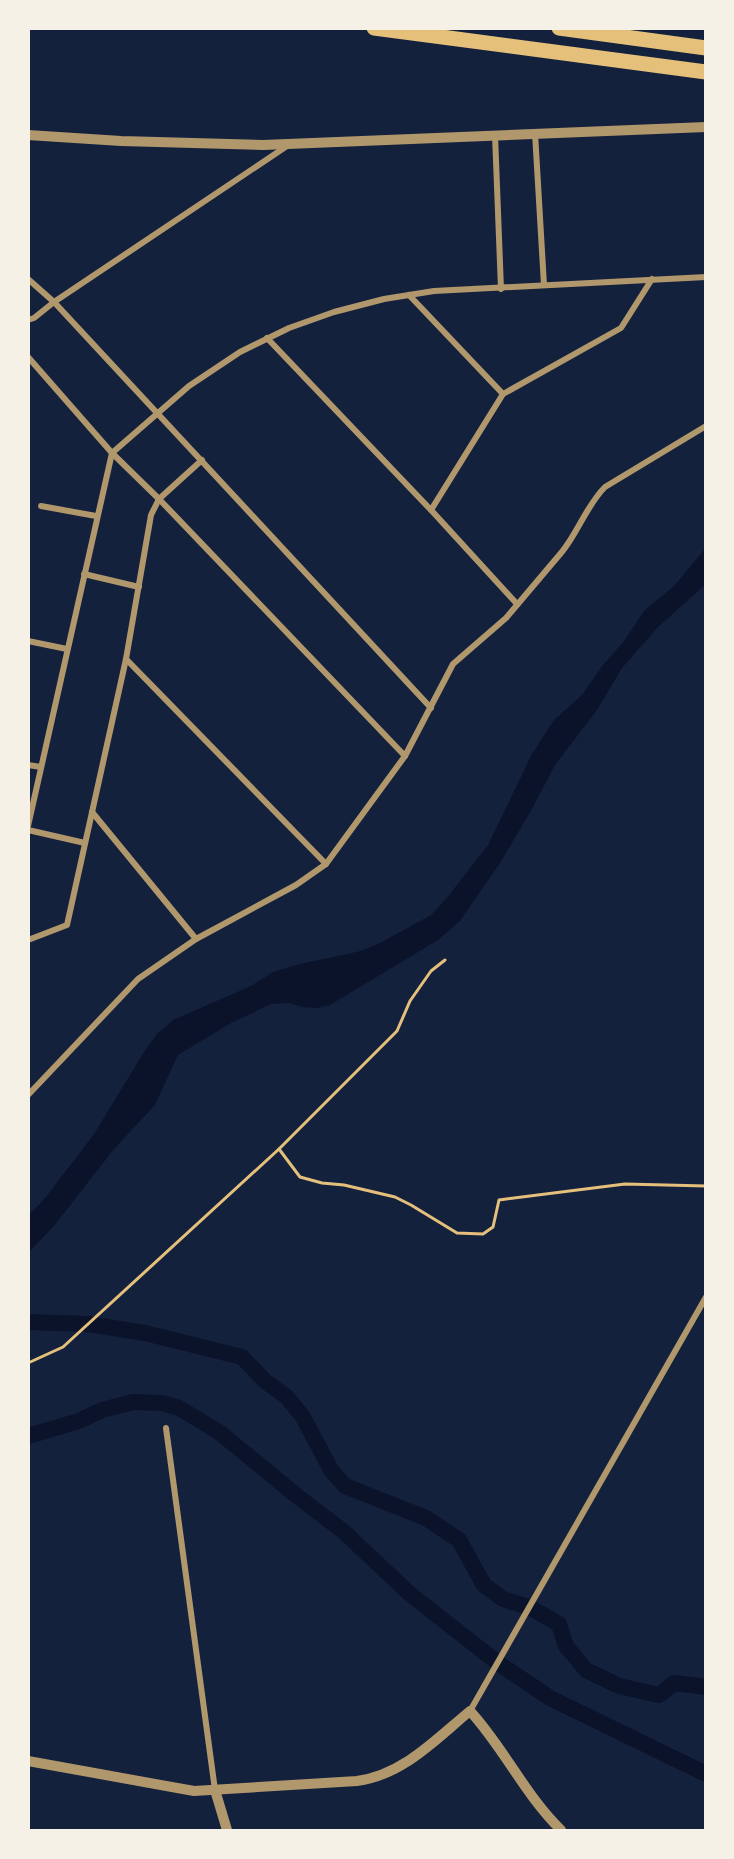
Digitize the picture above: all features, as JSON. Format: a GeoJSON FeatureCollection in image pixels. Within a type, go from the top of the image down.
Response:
{"type":"FeatureCollection","features":[{"type":"Feature","properties":{"kind":"highway"},"geometry":{"type":"LineString","coordinates":[[374,28],[705,72]]}},
{"type":"Feature","properties":{"kind":"highway"},"geometry":{"type":"LineString","coordinates":[[559,28],[705,48]]}},
{"type":"Feature","properties":{"kind":"street"},"geometry":{"type":"LineString","coordinates":[[28,135],[121,141],[290,144],[535,132],[705,127]]}},
{"type":"Feature","properties":{"kind":"street"},"geometry":{"type":"LineString","coordinates":[[535,132],[544,285]]}},
{"type":"Feature","properties":{"kind":"street"},"geometry":{"type":"LineString","coordinates":[[495,134],[501,288]]}},
{"type":"Feature","properties":{"kind":"street"},"geometry":{"type":"LineString","coordinates":[[28,320],[290,144]]}},
{"type":"Feature","properties":{"kind":"street"},"geometry":{"type":"LineString","coordinates":[[85,843],[28,828],[96,516],[112,453],[189,386],[214,368],[267,338],[359,304],[434,291],[705,277]]}},
{"type":"Feature","properties":{"kind":"street"},"geometry":{"type":"LineString","coordinates":[[28,279],[54,302],[431,708]]}},
{"type":"Feature","properties":{"kind":"street"},"geometry":{"type":"LineString","coordinates":[[431,510],[503,394],[621,328],[652,279]]}},
{"type":"Feature","properties":{"kind":"street"},"geometry":{"type":"LineString","coordinates":[[409,295],[503,394]]}},
{"type":"Feature","properties":{"kind":"street"},"geometry":{"type":"LineString","coordinates":[[267,338],[431,510],[516,604]]}},
{"type":"Feature","properties":{"kind":"street"},"geometry":{"type":"LineString","coordinates":[[28,357],[112,453],[159,499],[405,756]]}},
{"type":"Feature","properties":{"kind":"street"},"geometry":{"type":"LineString","coordinates":[[28,1095],[138,979],[196,939],[296,885],[326,864],[405,756],[453,664],[461,655],[494,630],[569,544],[595,497],[605,487],[705,426]]}},
{"type":"Feature","properties":{"kind":"street"},"geometry":{"type":"LineString","coordinates":[[28,940],[67,925],[126,659],[151,515],[159,499],[202,460]]}},
{"type":"Feature","properties":{"kind":"street"},"geometry":{"type":"LineString","coordinates":[[40,506],[96,516]]}},
{"type":"Feature","properties":{"kind":"street"},"geometry":{"type":"LineString","coordinates":[[84,574],[139,587]]}},
{"type":"Feature","properties":{"kind":"street"},"geometry":{"type":"LineString","coordinates":[[28,640],[67,649]]}},
{"type":"Feature","properties":{"kind":"street"},"geometry":{"type":"LineString","coordinates":[[126,659],[326,864]]}},
{"type":"Feature","properties":{"kind":"street"},"geometry":{"type":"LineString","coordinates":[[28,765],[41,767]]}},
{"type":"Feature","properties":{"kind":"street"},"geometry":{"type":"LineString","coordinates":[[92,812],[196,939]]}},
{"type":"Feature","properties":{"kind":"street"},"geometry":{"type":"LineString","coordinates":[[28,1761],[194,1791],[357,1781],[378,1778],[406,1763],[470,1712],[705,1297]]}},
{"type":"Feature","properties":{"kind":"street"},"geometry":{"type":"LineString","coordinates":[[166,1428],[215,1790],[227,1830]]}},
{"type":"Feature","properties":{"kind":"street"},"geometry":{"type":"LineString","coordinates":[[470,1712],[482,1724],[557,1828]]}},
{"type":"Feature","properties":{"kind":"path"},"geometry":{"type":"LineString","coordinates":[[28,1363],[63,1347],[279,1149],[397,1031],[410,1001],[431,971],[445,960]]}},
{"type":"Feature","properties":{"kind":"path"},"geometry":{"type":"LineString","coordinates":[[279,1149],[300,1177],[394,1197],[457,1233],[483,1234],[493,1227],[499,1200],[625,1184],[705,1186]]}},
{"type":"Feature","properties":{"kind":"water"},"geometry":{"type":"Polygon","coordinates":[[[705,549],[705,585],[658,627],[622,668],[597,710],[555,765],[502,860],[460,921],[438,940],[330,1005],[317,1008],[289,1003],[271,1004],[231,1023],[178,1055],[155,1105],[114,1149],[54,1226],[29,1252],[29,1215],[46,1197],[94,1134],[157,1034],[173,1020],[251,986],[273,972],[361,951],[431,915],[488,845],[532,754],[554,720],[582,695],[644,611],[674,586],[705,549]]]}},
{"type":"Feature","properties":{"kind":"waterway"},"geometry":{"type":"LineString","coordinates":[[28,1322],[88,1324],[145,1333],[242,1357],[265,1381],[287,1397],[303,1417],[331,1470],[345,1486],[426,1518],[459,1540],[484,1585],[503,1599],[529,1607],[559,1624],[566,1646],[586,1670],[619,1686],[659,1695],[674,1683],[706,1687]]}},
{"type":"Feature","properties":{"kind":"waterway"},"geometry":{"type":"LineString","coordinates":[[28,1436],[79,1421],[102,1410],[133,1402],[162,1403],[179,1408],[219,1432],[343,1531],[410,1594],[498,1663],[550,1698],[706,1774]]}}]}
